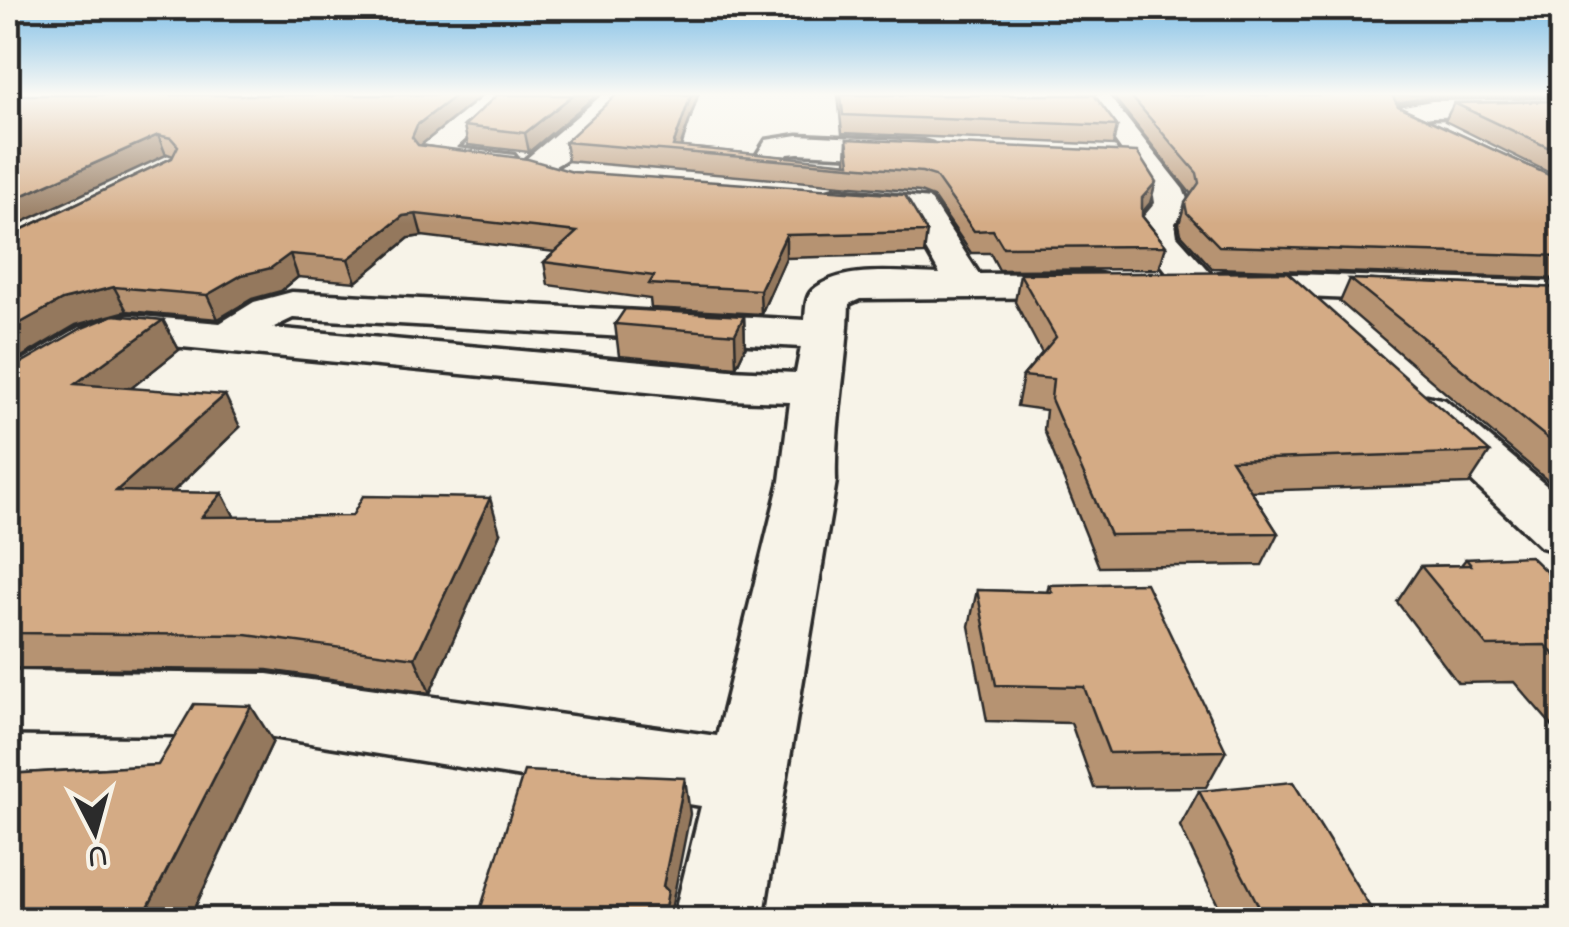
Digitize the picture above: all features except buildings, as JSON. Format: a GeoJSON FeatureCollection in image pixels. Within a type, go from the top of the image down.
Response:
{"type":"FeatureCollection","features":[{"type":"Feature","properties":{"kind":"street"},"geometry":{"type":"LineString","coordinates":[[453,138],[436,154],[537,166],[577,179]]}},
{"type":"Feature","properties":{"kind":"street"},"geometry":{"type":"LineString","coordinates":[[537,166],[571,138]]}},
{"type":"Feature","properties":{"kind":"street"},"geometry":{"type":"LineString","coordinates":[[1128,138],[1172,196],[1172,204],[1156,222],[1159,238],[1198,284]]}},
{"type":"Feature","properties":{"kind":"street"},"geometry":{"type":"LineString","coordinates":[[1448,138],[1455,142]]}},
{"type":"Feature","properties":{"kind":"street"},"geometry":{"type":"LineString","coordinates":[[771,156],[777,146],[798,144],[949,152]]}},
{"type":"Feature","properties":{"kind":"street"},"geometry":{"type":"LineString","coordinates":[[1104,158],[1144,159]]}},
{"type":"Feature","properties":{"kind":"street"},"geometry":{"type":"LineString","coordinates":[[801,198],[918,206],[967,286]]}},
{"type":"Feature","properties":{"kind":"street"},"geometry":{"type":"LineString","coordinates":[[718,920],[808,481],[815,388],[828,335],[828,298],[853,287],[1198,284],[1562,296]]}},
{"type":"Feature","properties":{"kind":"street"},"geometry":{"type":"LineString","coordinates":[[1288,284],[1333,328]]}},
{"type":"Feature","properties":{"kind":"street"},"geometry":{"type":"LineString","coordinates":[[227,338],[269,311],[292,305],[828,335]]}},
{"type":"Feature","properties":{"kind":"street"},"geometry":{"type":"LineString","coordinates":[[8,389],[94,338],[128,328],[730,384],[815,388]]}},
{"type":"Feature","properties":{"kind":"street"},"geometry":{"type":"LineString","coordinates":[[1392,380],[1560,527]]}},
{"type":"Feature","properties":{"kind":"street"},"geometry":{"type":"LineString","coordinates":[[8,702],[267,706],[749,776]]}}]}
